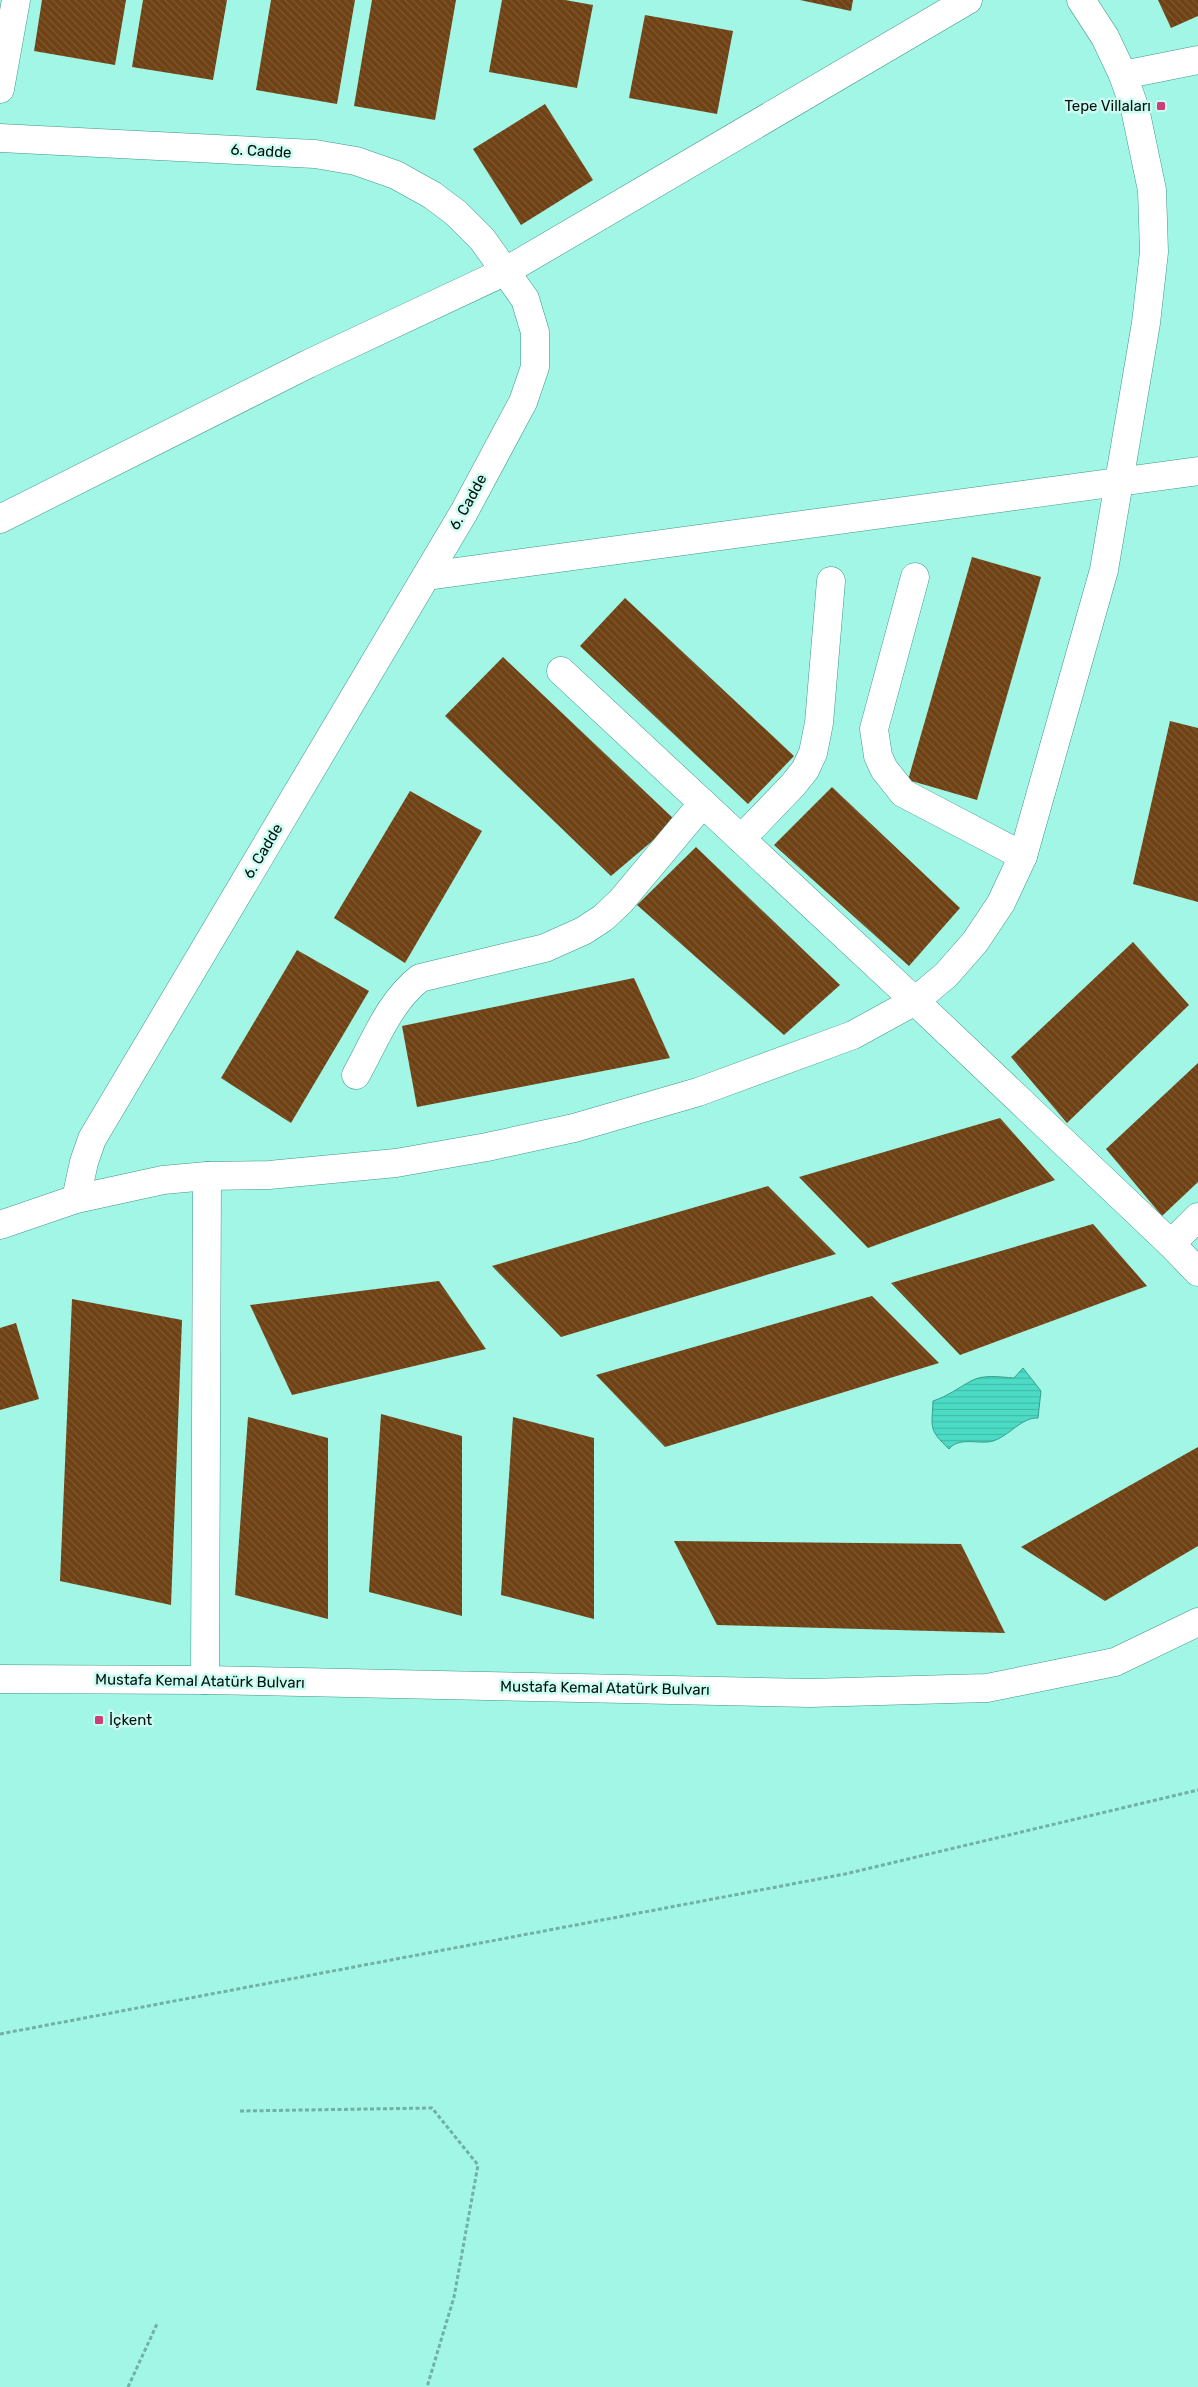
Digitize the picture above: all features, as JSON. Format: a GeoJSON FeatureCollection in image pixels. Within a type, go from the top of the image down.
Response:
{"type":"FeatureCollection","features":[{"type":"Feature","properties":{"kind":"street"},"geometry":{"type":"LineString","coordinates":[[0,89],[16,0]]}},
{"type":"Feature","properties":{"kind":"street"},"geometry":{"type":"LineString","coordinates":[[0,518],[308,364],[506,271],[968,0]]}},
{"type":"Feature","properties":{"kind":"street"},"geometry":{"type":"LineString","coordinates":[[0,1225],[76,1199],[163,1180],[207,1176],[269,1175],[396,1163],[487,1147],[574,1128],[698,1092],[802,1056],[853,1035],[915,1001],[946,975],[976,942],[1002,902],[1023,856],[1104,570],[1121,481],[1146,323],[1154,252],[1152,190],[1135,109],[1123,75],[1105,37],[1081,0]]}},
{"type":"Feature","properties":{"kind":"street"},"geometry":{"type":"LineString","coordinates":[[1123,75],[1198,60]]}},
{"type":"Feature","properties":{"kind":"street","name":"6. Cadde"},"geometry":{"type":"LineString","coordinates":[[0,138],[315,154],[356,161],[396,176],[432,195],[456,213],[482,240],[525,299],[535,332],[535,367],[524,402],[427,576],[92,1139],[84,1162],[76,1199]]}},
{"type":"Feature","properties":{"kind":"street"},"geometry":{"type":"LineString","coordinates":[[427,576],[1198,471]]}},
{"type":"Feature","properties":{"kind":"street"},"geometry":{"type":"LineString","coordinates":[[915,577],[874,729],[878,756],[892,782],[903,793],[1023,856]]}},
{"type":"Feature","properties":{"kind":"street"},"geometry":{"type":"LineString","coordinates":[[741,839],[793,785],[805,770],[813,753],[819,723],[831,581]]}},
{"type":"Feature","properties":{"kind":"street"},"geometry":{"type":"LineString","coordinates":[[560,671],[915,1001],[1171,1244],[1198,1272]]}},
{"type":"Feature","properties":{"kind":"street"},"geometry":{"type":"LineString","coordinates":[[356,1075],[392,1009],[408,988],[420,978],[545,948],[583,931],[603,918],[621,901],[703,803]]}},
{"type":"Feature","properties":{"kind":"street"},"geometry":{"type":"LineString","coordinates":[[204,1680],[207,1176]]}},
{"type":"Feature","properties":{"kind":"street"},"geometry":{"type":"LineString","coordinates":[[1171,1244],[1198,1217]]}},
{"type":"Feature","properties":{"kind":"street","name":"Mustafa Kemal Atatürk Bulvarı"},"geometry":{"type":"LineString","coordinates":[[0,1679],[204,1680],[810,1693],[987,1688],[1115,1662],[1198,1622]]}},
{"type":"Feature","properties":{"kind":"path"},"geometry":{"type":"LineString","coordinates":[[0,2034],[846,1874],[1198,1790]]}},
{"type":"Feature","properties":{"kind":"path"},"geometry":{"type":"LineString","coordinates":[[240,2111],[432,2108],[478,2166],[454,2297],[427,2387]]}},
{"type":"Feature","properties":{"kind":"path"},"geometry":{"type":"LineString","coordinates":[[128,2387],[156,2324]]}},
{"type":"Feature","properties":{"kind":"shaded area"},"geometry":{"type":"Polygon","coordinates":[[[1023,1368],[1041,1391],[1038,1418],[1026,1420],[999,1439],[988,1442],[958,1443],[949,1449],[934,1432],[932,1423],[933,1401],[981,1377],[1014,1378],[1023,1368]]]}},
{"type":"Feature","properties":{"kind":"building"},"geometry":{"type":"Polygon","coordinates":[[[42,0],[126,0],[115,65],[34,51],[42,0]]]}},
{"type":"Feature","properties":{"kind":"building"},"geometry":{"type":"Polygon","coordinates":[[[143,0],[227,0],[213,80],[132,67],[143,0]]]}},
{"type":"Feature","properties":{"kind":"building"},"geometry":{"type":"Polygon","coordinates":[[[271,0],[355,0],[337,104],[256,90],[271,0]]]}},
{"type":"Feature","properties":{"kind":"building"},"geometry":{"type":"Polygon","coordinates":[[[372,0],[456,0],[435,120],[354,106],[372,0]]]}},
{"type":"Feature","properties":{"kind":"building"},"geometry":{"type":"Polygon","coordinates":[[[502,0],[565,0],[593,5],[577,88],[489,72],[502,0]]]}},
{"type":"Feature","properties":{"kind":"building"},"geometry":{"type":"Polygon","coordinates":[[[800,0],[853,0],[851,11],[800,0]]]}},
{"type":"Feature","properties":{"kind":"building"},"geometry":{"type":"Polygon","coordinates":[[[1158,0],[1198,0],[1198,16],[1171,28],[1158,0]]]}},
{"type":"Feature","properties":{"kind":"building"},"geometry":{"type":"Polygon","coordinates":[[[645,15],[733,31],[717,114],[629,98],[645,15]]]}},
{"type":"Feature","properties":{"kind":"building"},"geometry":{"type":"Polygon","coordinates":[[[545,104],[593,180],[521,225],[473,149],[545,104]]]}},
{"type":"Feature","properties":{"kind":"building"},"geometry":{"type":"Polygon","coordinates":[[[972,557],[1041,577],[977,800],[908,780],[972,557]]]}},
{"type":"Feature","properties":{"kind":"building"},"geometry":{"type":"Polygon","coordinates":[[[625,598],[794,756],[748,804],[580,646],[625,598]]]}},
{"type":"Feature","properties":{"kind":"building"},"geometry":{"type":"Polygon","coordinates":[[[503,657],[676,821],[611,876],[445,716],[503,657]]]}},
{"type":"Feature","properties":{"kind":"building"},"geometry":{"type":"Polygon","coordinates":[[[1170,721],[1198,728],[1198,902],[1133,884],[1170,721]]]}},
{"type":"Feature","properties":{"kind":"building"},"geometry":{"type":"Polygon","coordinates":[[[832,787],[960,908],[909,966],[774,845],[832,787]]]}},
{"type":"Feature","properties":{"kind":"building"},"geometry":{"type":"Polygon","coordinates":[[[410,791],[482,831],[405,963],[334,918],[410,791]]]}},
{"type":"Feature","properties":{"kind":"building"},"geometry":{"type":"Polygon","coordinates":[[[696,847],[840,985],[784,1035],[637,905],[696,847]]]}},
{"type":"Feature","properties":{"kind":"building"},"geometry":{"type":"Polygon","coordinates":[[[1133,942],[1189,1005],[1067,1123],[1011,1057],[1133,942]]]}},
{"type":"Feature","properties":{"kind":"building"},"geometry":{"type":"Polygon","coordinates":[[[297,950],[369,991],[291,1123],[221,1078],[297,950]]]}},
{"type":"Feature","properties":{"kind":"building"},"geometry":{"type":"Polygon","coordinates":[[[634,978],[670,1058],[417,1107],[402,1026],[634,978]]]}},
{"type":"Feature","properties":{"kind":"building"},"geometry":{"type":"Polygon","coordinates":[[[1198,1063],[1198,1182],[1162,1216],[1106,1149],[1198,1063]]]}},
{"type":"Feature","properties":{"kind":"building"},"geometry":{"type":"Polygon","coordinates":[[[1000,1118],[1055,1180],[868,1248],[799,1177],[1000,1118]]]}},
{"type":"Feature","properties":{"kind":"building"},"geometry":{"type":"Polygon","coordinates":[[[768,1186],[836,1254],[561,1337],[492,1266],[768,1186]]]}},
{"type":"Feature","properties":{"kind":"building"},"geometry":{"type":"Polygon","coordinates":[[[1093,1224],[1147,1286],[960,1355],[891,1283],[1093,1224]]]}},
{"type":"Feature","properties":{"kind":"building"},"geometry":{"type":"Polygon","coordinates":[[[439,1281],[486,1349],[292,1395],[250,1305],[439,1281]]]}},
{"type":"Feature","properties":{"kind":"building"},"geometry":{"type":"Polygon","coordinates":[[[872,1296],[939,1363],[665,1447],[596,1375],[872,1296]]]}},
{"type":"Feature","properties":{"kind":"building"},"geometry":{"type":"Polygon","coordinates":[[[72,1299],[182,1320],[171,1605],[60,1581],[72,1299]]]}},
{"type":"Feature","properties":{"kind":"building"},"geometry":{"type":"Polygon","coordinates":[[[16,1323],[39,1399],[0,1410],[0,1328],[16,1323]]]}},
{"type":"Feature","properties":{"kind":"building"},"geometry":{"type":"Polygon","coordinates":[[[381,1414],[462,1436],[462,1616],[369,1592],[381,1414]]]}},
{"type":"Feature","properties":{"kind":"building"},"geometry":{"type":"Polygon","coordinates":[[[248,1417],[328,1438],[328,1619],[235,1595],[248,1417]]]}},
{"type":"Feature","properties":{"kind":"building"},"geometry":{"type":"Polygon","coordinates":[[[513,1417],[594,1438],[594,1619],[501,1595],[513,1417]]]}},
{"type":"Feature","properties":{"kind":"building"},"geometry":{"type":"Polygon","coordinates":[[[1198,1447],[1198,1546],[1105,1601],[1021,1547],[1198,1447]]]}},
{"type":"Feature","properties":{"kind":"building"},"geometry":{"type":"Polygon","coordinates":[[[674,1541],[961,1544],[1005,1633],[717,1625],[674,1541]]]}},
{"type":"Feature","properties":{"kind":"place","name":"Tepe Villaları"},"geometry":{"type":"Point","coordinates":[1161,106]}},
{"type":"Feature","properties":{"kind":"place","name":"İçkent"},"geometry":{"type":"Point","coordinates":[99,1720]}}]}
